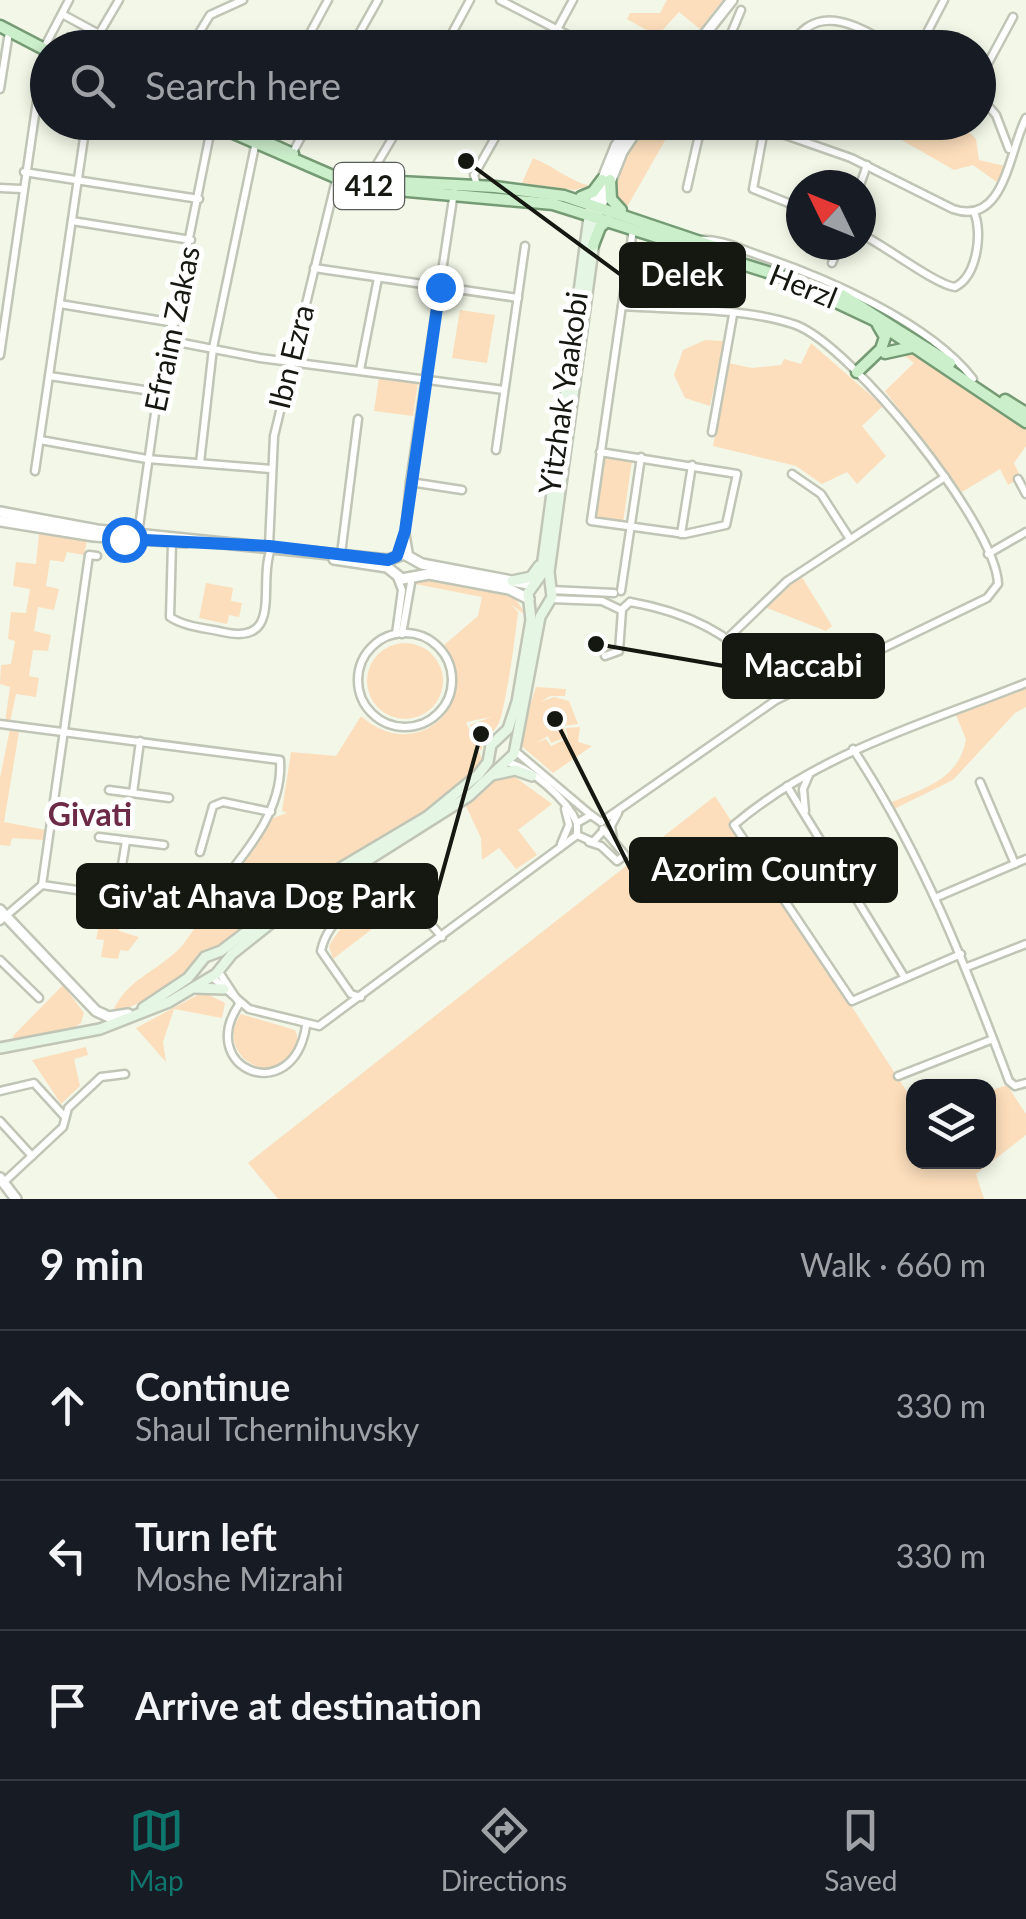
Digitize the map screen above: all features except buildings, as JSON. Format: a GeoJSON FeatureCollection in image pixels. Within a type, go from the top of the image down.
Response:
{"type":"FeatureCollection","features":[{"type":"Feature","properties":{"kind":"main road"},"geometry":{"type":"LineString","coordinates":[[5,29],[30,42]]}},
{"type":"Feature","properties":{"kind":"main road","name":"Herzl"},"geometry":{"type":"LineString","coordinates":[[255,140],[377,188],[454,190],[478,186],[574,198],[633,228],[796,282],[874,320],[896,331],[1026,422]]}},
{"type":"Feature","properties":{"kind":"main road","name":"Herzl"},"geometry":{"type":"LineString","coordinates":[[337,175],[626,214],[822,285],[1026,413]]}},
{"type":"Feature","properties":{"kind":"main road"},"geometry":{"type":"LineString","coordinates":[[574,198],[592,194],[606,180]]}},
{"type":"Feature","properties":{"kind":"main road"},"geometry":{"type":"LineString","coordinates":[[606,180],[610,199],[626,214]]}},
{"type":"Feature","properties":{"kind":"main road"},"geometry":{"type":"LineString","coordinates":[[593,245],[600,227],[598,212]]}},
{"type":"Feature","properties":{"kind":"main road","name":"Yitzhak Yaakobi"},"geometry":{"type":"LineString","coordinates":[[114,1024],[176,988],[200,963],[285,902],[447,803],[484,768],[496,740],[508,729],[518,702],[530,600],[543,554],[598,212]]}},
{"type":"Feature","properties":{"kind":"main road","name":"Yitzhak Yaakobi"},"geometry":{"type":"LineString","coordinates":[[114,1024],[215,973],[282,915],[430,824],[482,783],[514,748],[550,595],[593,245]]}},
{"type":"Feature","properties":{"kind":"main road"},"geometry":{"type":"LineString","coordinates":[[858,373],[884,343],[884,334],[874,320]]}},
{"type":"Feature","properties":{"kind":"main road"},"geometry":{"type":"LineString","coordinates":[[885,354],[896,331]]}},
{"type":"Feature","properties":{"kind":"main road"},"geometry":{"type":"LineString","coordinates":[[858,373],[885,354],[913,346]]}},
{"type":"Feature","properties":{"kind":"main road"},"geometry":{"type":"LineString","coordinates":[[512,581],[533,576],[543,554]]}},
{"type":"Feature","properties":{"kind":"main road"},"geometry":{"type":"LineString","coordinates":[[534,584],[550,595]]}},
{"type":"Feature","properties":{"kind":"main road"},"geometry":{"type":"LineString","coordinates":[[530,600],[550,595]]}},
{"type":"Feature","properties":{"kind":"main road"},"geometry":{"type":"LineString","coordinates":[[496,740],[508,740],[514,748]]}},
{"type":"Feature","properties":{"kind":"main road"},"geometry":{"type":"LineString","coordinates":[[490,752],[505,762]]}},
{"type":"Feature","properties":{"kind":"main road"},"geometry":{"type":"LineString","coordinates":[[482,783],[510,770],[532,776]]}},
{"type":"Feature","properties":{"kind":"main road"},"geometry":{"type":"LineString","coordinates":[[200,963],[201,973],[215,973],[209,956]]}},
{"type":"Feature","properties":{"kind":"main road"},"geometry":{"type":"LineString","coordinates":[[185,991],[203,985],[224,989]]}},
{"type":"Feature","properties":{"kind":"main road"},"geometry":{"type":"LineString","coordinates":[[0,1048],[114,1024]]}},
{"type":"Feature","properties":{"kind":"street"},"geometry":{"type":"LineString","coordinates":[[55,30],[69,0]]}},
{"type":"Feature","properties":{"kind":"street"},"geometry":{"type":"LineString","coordinates":[[101,30],[119,0]]}},
{"type":"Feature","properties":{"kind":"street"},"geometry":{"type":"LineString","coordinates":[[201,30],[210,15],[242,0]]}},
{"type":"Feature","properties":{"kind":"street"},"geometry":{"type":"LineString","coordinates":[[312,30],[328,0]]}},
{"type":"Feature","properties":{"kind":"street"},"geometry":{"type":"LineString","coordinates":[[361,30],[378,0]]}},
{"type":"Feature","properties":{"kind":"street"},"geometry":{"type":"LineString","coordinates":[[454,30],[470,0]]}},
{"type":"Feature","properties":{"kind":"street"},"geometry":{"type":"LineString","coordinates":[[500,0],[557,29],[573,0]]}},
{"type":"Feature","properties":{"kind":"street"},"geometry":{"type":"LineString","coordinates":[[708,30],[732,0]]}},
{"type":"Feature","properties":{"kind":"street"},"geometry":{"type":"LineString","coordinates":[[928,30],[944,0]]}},
{"type":"Feature","properties":{"kind":"street"},"geometry":{"type":"LineString","coordinates":[[718,30],[740,5]]}},
{"type":"Feature","properties":{"kind":"street"},"geometry":{"type":"LineString","coordinates":[[731,30],[740,5]]}},
{"type":"Feature","properties":{"kind":"street"},"geometry":{"type":"LineString","coordinates":[[62,14],[92,30]]}},
{"type":"Feature","properties":{"kind":"street"},"geometry":{"type":"LineString","coordinates":[[799,30],[818,14],[837,16],[863,30]]}},
{"type":"Feature","properties":{"kind":"street"},"geometry":{"type":"LineString","coordinates":[[996,48],[1013,16]]}},
{"type":"Feature","properties":{"kind":"street"},"geometry":{"type":"LineString","coordinates":[[0,89],[5,29]]}},
{"type":"Feature","properties":{"kind":"street"},"geometry":{"type":"LineString","coordinates":[[804,140],[867,165],[953,209],[974,212],[998,194],[1010,152],[1026,118]]}},
{"type":"Feature","properties":{"kind":"street"},"geometry":{"type":"LineString","coordinates":[[996,120],[1006,135],[1010,152]]}},
{"type":"Feature","properties":{"kind":"street"},"geometry":{"type":"LineString","coordinates":[[1006,135],[1019,132]]}},
{"type":"Feature","properties":{"kind":"street"},"geometry":{"type":"LineString","coordinates":[[0,356],[30,139]]}},
{"type":"Feature","properties":{"kind":"street"},"geometry":{"type":"LineString","coordinates":[[35,471],[84,140]]}},
{"type":"Feature","properties":{"kind":"street","name":"Efraim Zakas"},"geometry":{"type":"LineString","coordinates":[[138,534],[158,392],[176,323],[211,140]]}},
{"type":"Feature","properties":{"kind":"street"},"geometry":{"type":"LineString","coordinates":[[200,463],[214,348],[255,140]]}},
{"type":"Feature","properties":{"kind":"street"},"geometry":{"type":"LineString","coordinates":[[290,156],[299,140]]}},
{"type":"Feature","properties":{"kind":"street"},"geometry":{"type":"LineString","coordinates":[[368,179],[391,140]]}},
{"type":"Feature","properties":{"kind":"street"},"geometry":{"type":"LineString","coordinates":[[478,186],[476,172],[494,140]]}},
{"type":"Feature","properties":{"kind":"street"},"geometry":{"type":"LineString","coordinates":[[598,212],[606,180],[624,140]]}},
{"type":"Feature","properties":{"kind":"street"},"geometry":{"type":"LineString","coordinates":[[606,180],[631,140]]}},
{"type":"Feature","properties":{"kind":"street"},"geometry":{"type":"LineString","coordinates":[[687,188],[698,140]]}},
{"type":"Feature","properties":{"kind":"street"},"geometry":{"type":"LineString","coordinates":[[762,140],[754,190],[786,202]]}},
{"type":"Feature","properties":{"kind":"street"},"geometry":{"type":"LineString","coordinates":[[865,170],[867,165]]}},
{"type":"Feature","properties":{"kind":"street"},"geometry":{"type":"LineString","coordinates":[[24,172],[199,199]]}},
{"type":"Feature","properties":{"kind":"street","name":"Ibn Ezra"},"geometry":{"type":"LineString","coordinates":[[172,544],[170,617],[240,636],[254,631],[263,621],[271,548],[270,470],[290,362],[337,175]]}},
{"type":"Feature","properties":{"kind":"street"},"geometry":{"type":"LineString","coordinates":[[0,188],[21,189]]}},
{"type":"Feature","properties":{"kind":"street"},"geometry":{"type":"LineString","coordinates":[[399,634],[402,590],[394,573],[405,531],[454,190]]}},
{"type":"Feature","properties":{"kind":"street"},"geometry":{"type":"LineString","coordinates":[[876,243],[949,287],[958,286],[968,274],[979,229],[974,212]]}},
{"type":"Feature","properties":{"kind":"street"},"geometry":{"type":"LineString","coordinates":[[72,221],[191,240]]}},
{"type":"Feature","properties":{"kind":"street"},"geometry":{"type":"LineString","coordinates":[[600,452],[736,474],[726,526],[681,534],[590,521],[600,452],[622,306],[633,228]]}},
{"type":"Feature","properties":{"kind":"street"},"geometry":{"type":"LineString","coordinates":[[694,240],[732,245],[828,278],[886,312],[973,379]]}},
{"type":"Feature","properties":{"kind":"street"},"geometry":{"type":"LineString","coordinates":[[496,450],[525,246]]}},
{"type":"Feature","properties":{"kind":"street"},"geometry":{"type":"LineString","coordinates":[[314,268],[518,298]]}},
{"type":"Feature","properties":{"kind":"street"},"geometry":{"type":"LineString","coordinates":[[360,370],[378,278]]}},
{"type":"Feature","properties":{"kind":"street"},"geometry":{"type":"LineString","coordinates":[[60,304],[176,323]]}},
{"type":"Feature","properties":{"kind":"street"},"geometry":{"type":"LineString","coordinates":[[589,842],[600,837],[602,825],[629,802],[780,697],[997,590],[998,576],[945,477],[903,420],[858,373],[801,328],[732,315],[622,306]]}},
{"type":"Feature","properties":{"kind":"street"},"geometry":{"type":"LineString","coordinates":[[712,432],[732,315]]}},
{"type":"Feature","properties":{"kind":"street"},"geometry":{"type":"LineString","coordinates":[[172,341],[290,362],[504,390]]}},
{"type":"Feature","properties":{"kind":"street"},"geometry":{"type":"LineString","coordinates":[[49,376],[158,392]]}},
{"type":"Feature","properties":{"kind":"street"},"geometry":{"type":"LineString","coordinates":[[341,554],[358,418]]}},
{"type":"Feature","properties":{"kind":"street"},"geometry":{"type":"LineString","coordinates":[[40,440],[147,459],[270,470]]}},
{"type":"Feature","properties":{"kind":"street"},"geometry":{"type":"LineString","coordinates":[[612,606],[641,457]]}},
{"type":"Feature","properties":{"kind":"street"},"geometry":{"type":"LineString","coordinates":[[681,534],[692,465]]}},
{"type":"Feature","properties":{"kind":"street"},"geometry":{"type":"LineString","coordinates":[[792,474],[821,494],[850,538]]}},
{"type":"Feature","properties":{"kind":"street"},"geometry":{"type":"LineString","coordinates":[[728,638],[765,598],[945,477]]}},
{"type":"Feature","properties":{"kind":"street"},"geometry":{"type":"LineString","coordinates":[[1018,480],[1026,494]]}},
{"type":"Feature","properties":{"kind":"street"},"geometry":{"type":"LineString","coordinates":[[410,482],[462,490]]}},
{"type":"Feature","properties":{"kind":"street"},"geometry":{"type":"LineString","coordinates":[[0,512],[199,542],[412,558],[534,584]]}},
{"type":"Feature","properties":{"kind":"street"},"geometry":{"type":"LineString","coordinates":[[0,521],[172,544],[199,542]]}},
{"type":"Feature","properties":{"kind":"street"},"geometry":{"type":"LineString","coordinates":[[399,634],[413,576],[405,531]]}},
{"type":"Feature","properties":{"kind":"street"},"geometry":{"type":"LineString","coordinates":[[988,554],[1026,532]]}},
{"type":"Feature","properties":{"kind":"street"},"geometry":{"type":"LineString","coordinates":[[271,548],[394,573],[502,588],[530,600]]}},
{"type":"Feature","properties":{"kind":"street"},"geometry":{"type":"LineString","coordinates":[[96,556],[90,555],[42,885],[2,915],[91,1005],[109,1016],[130,1013]]}},
{"type":"Feature","properties":{"kind":"street"},"geometry":{"type":"LineString","coordinates":[[550,595],[617,592],[630,602],[674,611],[728,638],[765,674],[780,697]]}},
{"type":"Feature","properties":{"kind":"street"},"geometry":{"type":"LineString","coordinates":[[550,595],[622,610]]}},
{"type":"Feature","properties":{"kind":"street"},"geometry":{"type":"LineString","coordinates":[[605,656],[619,651],[622,610],[630,602]]}},
{"type":"Feature","properties":{"kind":"street"},"geometry":{"type":"LineString","coordinates":[[399,634],[432,642],[444,654],[451,671],[451,689],[444,706],[415,726],[380,720],[359,691],[364,658],[379,641],[399,634]]}},
{"type":"Feature","properties":{"kind":"street"},"geometry":{"type":"LineString","coordinates":[[961,954],[852,1001],[734,825],[787,786],[853,749],[1026,683]]}},
{"type":"Feature","properties":{"kind":"street"},"geometry":{"type":"LineString","coordinates":[[0,724],[280,760],[282,780],[272,812],[202,908],[42,885]]}},
{"type":"Feature","properties":{"kind":"street"},"geometry":{"type":"LineString","coordinates":[[133,793],[140,741]]}},
{"type":"Feature","properties":{"kind":"street"},"geometry":{"type":"LineString","coordinates":[[514,748],[602,825],[625,855],[617,861],[601,846],[577,835]]}},
{"type":"Feature","properties":{"kind":"street"},"geometry":{"type":"LineString","coordinates":[[853,749],[890,807],[968,967],[1013,1085],[1026,1083]]}},
{"type":"Feature","properties":{"kind":"street"},"geometry":{"type":"LineString","coordinates":[[505,762],[532,776],[560,799],[576,823],[577,835]]}},
{"type":"Feature","properties":{"kind":"street"},"geometry":{"type":"LineString","coordinates":[[805,812],[803,789],[811,772]]}},
{"type":"Feature","properties":{"kind":"street"},"geometry":{"type":"LineString","coordinates":[[980,782],[1014,864]]}},
{"type":"Feature","properties":{"kind":"street"},"geometry":{"type":"LineString","coordinates":[[787,786],[905,978]]}},
{"type":"Feature","properties":{"kind":"street"},"geometry":{"type":"LineString","coordinates":[[109,790],[169,798]]}},
{"type":"Feature","properties":{"kind":"street"},"geometry":{"type":"LineString","coordinates":[[554,853],[569,825],[560,799]]}},
{"type":"Feature","properties":{"kind":"street"},"geometry":{"type":"LineString","coordinates":[[200,852],[213,806],[223,802],[272,812]]}},
{"type":"Feature","properties":{"kind":"street"},"geometry":{"type":"LineString","coordinates":[[615,845],[611,826],[629,802]]}},
{"type":"Feature","properties":{"kind":"street"},"geometry":{"type":"LineString","coordinates":[[576,823],[591,815]]}},
{"type":"Feature","properties":{"kind":"street"},"geometry":{"type":"LineString","coordinates":[[215,973],[239,1003],[306,1026],[319,1026],[350,1007],[577,835]]}},
{"type":"Feature","properties":{"kind":"street"},"geometry":{"type":"LineString","coordinates":[[99,837],[164,846]]}},
{"type":"Feature","properties":{"kind":"street"},"geometry":{"type":"LineString","coordinates":[[117,895],[126,841]]}},
{"type":"Feature","properties":{"kind":"street"},"geometry":{"type":"LineString","coordinates":[[935,898],[1026,859]]}},
{"type":"Feature","properties":{"kind":"street"},"geometry":{"type":"LineString","coordinates":[[363,997],[351,994],[324,960],[321,946],[354,906],[374,895],[402,891],[442,937]]}},
{"type":"Feature","properties":{"kind":"street"},"geometry":{"type":"LineString","coordinates":[[968,967],[1026,944]]}},
{"type":"Feature","properties":{"kind":"street"},"geometry":{"type":"LineString","coordinates":[[0,960],[40,998]]}},
{"type":"Feature","properties":{"kind":"street"},"geometry":{"type":"LineString","coordinates":[[215,973],[239,1003]]}},
{"type":"Feature","properties":{"kind":"street"},"geometry":{"type":"LineString","coordinates":[[350,1007],[351,994]]}},
{"type":"Feature","properties":{"kind":"street"},"geometry":{"type":"LineString","coordinates":[[239,1003],[230,1018],[228,1048],[238,1064],[254,1073],[279,1070],[291,1062],[302,1048],[306,1026]]}},
{"type":"Feature","properties":{"kind":"street"},"geometry":{"type":"LineString","coordinates":[[77,1034],[92,1021],[91,1005]]}},
{"type":"Feature","properties":{"kind":"street"},"geometry":{"type":"LineString","coordinates":[[898,1076],[994,1039]]}},
{"type":"Feature","properties":{"kind":"street"},"geometry":{"type":"LineString","coordinates":[[16,1199],[2,1180],[62,1129],[70,1106],[104,1075],[126,1074]]}},
{"type":"Feature","properties":{"kind":"street"},"geometry":{"type":"LineString","coordinates":[[0,1091],[34,1083],[66,1118]]}},
{"type":"Feature","properties":{"kind":"street"},"geometry":{"type":"LineString","coordinates":[[0,1122],[32,1156]]}},
{"type":"Feature","properties":{"kind":"shaded area"},"geometry":{"type":"Polygon","coordinates":[[[667,0],[723,0],[700,29],[679,12],[662,30],[646,30],[627,19],[630,13],[660,13],[667,0]]]}},
{"type":"Feature","properties":{"kind":"shaded area"},"geometry":{"type":"Polygon","coordinates":[[[633,140],[665,140],[627,207],[614,193],[624,156],[633,140]]]}},
{"type":"Feature","properties":{"kind":"shaded area"},"geometry":{"type":"Polygon","coordinates":[[[902,140],[976,140],[979,160],[1005,166],[998,183],[973,165],[954,170],[902,140]]]}},
{"type":"Feature","properties":{"kind":"shaded area"},"geometry":{"type":"Polygon","coordinates":[[[533,158],[590,186],[574,190],[522,183],[533,158]]]}},
{"type":"Feature","properties":{"kind":"shaded area"},"geometry":{"type":"Polygon","coordinates":[[[460,310],[495,315],[487,363],[452,358],[460,310]]]}},
{"type":"Feature","properties":{"kind":"shaded area"},"geometry":{"type":"Polygon","coordinates":[[[705,340],[724,341],[710,406],[685,398],[674,375],[683,350],[705,340]]]}},
{"type":"Feature","properties":{"kind":"shaded area"},"geometry":{"type":"Polygon","coordinates":[[[811,343],[883,406],[862,426],[886,456],[857,484],[847,472],[822,484],[796,466],[713,446],[728,363],[752,368],[781,365],[784,359],[801,364],[811,343]]]}},
{"type":"Feature","properties":{"kind":"shaded area"},"geometry":{"type":"Polygon","coordinates":[[[905,347],[1026,427],[1026,446],[1014,463],[1021,478],[1008,485],[1000,469],[962,492],[885,391],[914,363],[894,348],[905,347]]]}},
{"type":"Feature","properties":{"kind":"shaded area"},"geometry":{"type":"Polygon","coordinates":[[[379,377],[418,382],[413,416],[374,411],[379,377]]]}},
{"type":"Feature","properties":{"kind":"shaded area"},"geometry":{"type":"Polygon","coordinates":[[[602,456],[632,460],[623,523],[594,519],[602,456]]]}},
{"type":"Feature","properties":{"kind":"shaded area"},"geometry":{"type":"Polygon","coordinates":[[[39,534],[87,541],[84,555],[67,552],[64,562],[50,560],[46,586],[59,589],[54,610],[38,607],[34,631],[51,635],[48,651],[33,650],[29,676],[39,678],[36,697],[16,694],[10,722],[5,722],[10,687],[0,684],[1,665],[11,664],[15,641],[8,639],[11,612],[26,613],[30,589],[13,586],[16,562],[36,564],[39,534]]]}},
{"type":"Feature","properties":{"kind":"shaded area"},"geometry":{"type":"Polygon","coordinates":[[[800,574],[832,626],[826,631],[762,606],[800,574]]]}},
{"type":"Feature","properties":{"kind":"shaded area"},"geometry":{"type":"Polygon","coordinates":[[[416,577],[514,597],[528,617],[512,605],[518,612],[504,704],[499,722],[481,751],[470,725],[491,717],[466,722],[482,759],[477,770],[448,799],[286,896],[174,982],[133,1006],[112,1013],[125,992],[182,946],[273,818],[287,813],[282,811],[291,752],[336,756],[361,716],[382,730],[402,734],[422,731],[438,722],[450,707],[456,689],[454,668],[444,645],[478,616],[482,597],[415,584],[416,577]]]}},
{"type":"Feature","properties":{"kind":"shaded area"},"geometry":{"type":"Polygon","coordinates":[[[206,583],[233,588],[231,601],[242,603],[239,617],[229,615],[227,624],[199,618],[206,583]]]}},
{"type":"Feature","properties":{"kind":"shaded area"},"geometry":{"type":"Polygon","coordinates":[[[405,643],[432,654],[443,681],[432,708],[405,719],[378,708],[367,681],[378,654],[405,643]]]}},
{"type":"Feature","properties":{"kind":"shaded area"},"geometry":{"type":"Polygon","coordinates":[[[1026,685],[1026,707],[1015,713],[953,780],[892,810],[890,803],[938,781],[956,764],[966,739],[955,713],[1026,685]]]}},
{"type":"Feature","properties":{"kind":"shaded area"},"geometry":{"type":"Polygon","coordinates":[[[536,687],[566,689],[565,696],[550,696],[541,702],[554,697],[569,701],[578,724],[563,726],[567,737],[551,743],[548,736],[536,743],[546,739],[551,746],[568,738],[566,728],[580,727],[578,742],[592,746],[553,773],[518,743],[536,687]]]}},
{"type":"Feature","properties":{"kind":"shaded area"},"geometry":{"type":"Polygon","coordinates":[[[10,729],[19,732],[4,822],[46,830],[44,840],[12,838],[10,846],[0,845],[0,778],[10,729]]]}},
{"type":"Feature","properties":{"kind":"shaded area"},"geometry":{"type":"Polygon","coordinates":[[[511,774],[552,804],[518,830],[537,855],[516,869],[499,848],[482,860],[481,838],[465,804],[488,783],[511,774]]]}},
{"type":"Feature","properties":{"kind":"shaded area"},"geometry":{"type":"Polygon","coordinates":[[[715,796],[906,1090],[906,1169],[982,1169],[976,1174],[984,1199],[278,1199],[248,1163],[715,796]]]}},
{"type":"Feature","properties":{"kind":"shaded area"},"geometry":{"type":"Polygon","coordinates":[[[395,895],[407,902],[333,959],[329,946],[349,920],[395,895]]]}},
{"type":"Feature","properties":{"kind":"shaded area"},"geometry":{"type":"Polygon","coordinates":[[[105,900],[124,904],[119,931],[139,937],[128,951],[120,950],[118,959],[101,957],[104,940],[96,939],[105,900]]]}},
{"type":"Feature","properties":{"kind":"shaded area"},"geometry":{"type":"Polygon","coordinates":[[[63,985],[84,1013],[81,1023],[70,1030],[14,1042],[13,1036],[63,985]]]}},
{"type":"Feature","properties":{"kind":"shaded area"},"geometry":{"type":"Polygon","coordinates":[[[203,992],[225,1003],[222,1018],[174,1009],[163,1042],[166,1062],[136,1028],[203,992]]]}},
{"type":"Feature","properties":{"kind":"shaded area"},"geometry":{"type":"Polygon","coordinates":[[[241,1014],[295,1030],[295,1049],[269,1069],[250,1063],[234,1041],[241,1014]]]}},
{"type":"Feature","properties":{"kind":"shaded area"},"geometry":{"type":"Polygon","coordinates":[[[86,1047],[88,1055],[74,1059],[80,1086],[61,1104],[32,1060],[86,1047]]]}},
{"type":"Feature","properties":{"kind":"shaded area"},"geometry":{"type":"Polygon","coordinates":[[[1007,1085],[1026,1114],[1026,1135],[996,1158],[996,1089],[1007,1085]]]}},
{"type":"Feature","properties":{"kind":"place","name":"Delek"},"geometry":{"type":"Point","coordinates":[466,161]}},
{"type":"Feature","properties":{"kind":"place","name":"Maccabi"},"geometry":{"type":"Point","coordinates":[596,644]}},
{"type":"Feature","properties":{"kind":"place","name":"Azorim Country"},"geometry":{"type":"Point","coordinates":[555,719]}},
{"type":"Feature","properties":{"kind":"place","name":"Giv'at Ahava Dog Park"},"geometry":{"type":"Point","coordinates":[481,734]}},
{"type":"Feature","properties":{"kind":"district","name":"Givati"},"geometry":{"type":"Point","coordinates":[90,815]}},
{"type":"Feature","properties":{"kind":"route"},"geometry":{"type":"LineString","coordinates":[[124,539],[269,546],[388,560],[397,556],[405,531],[440,287]]}}]}
